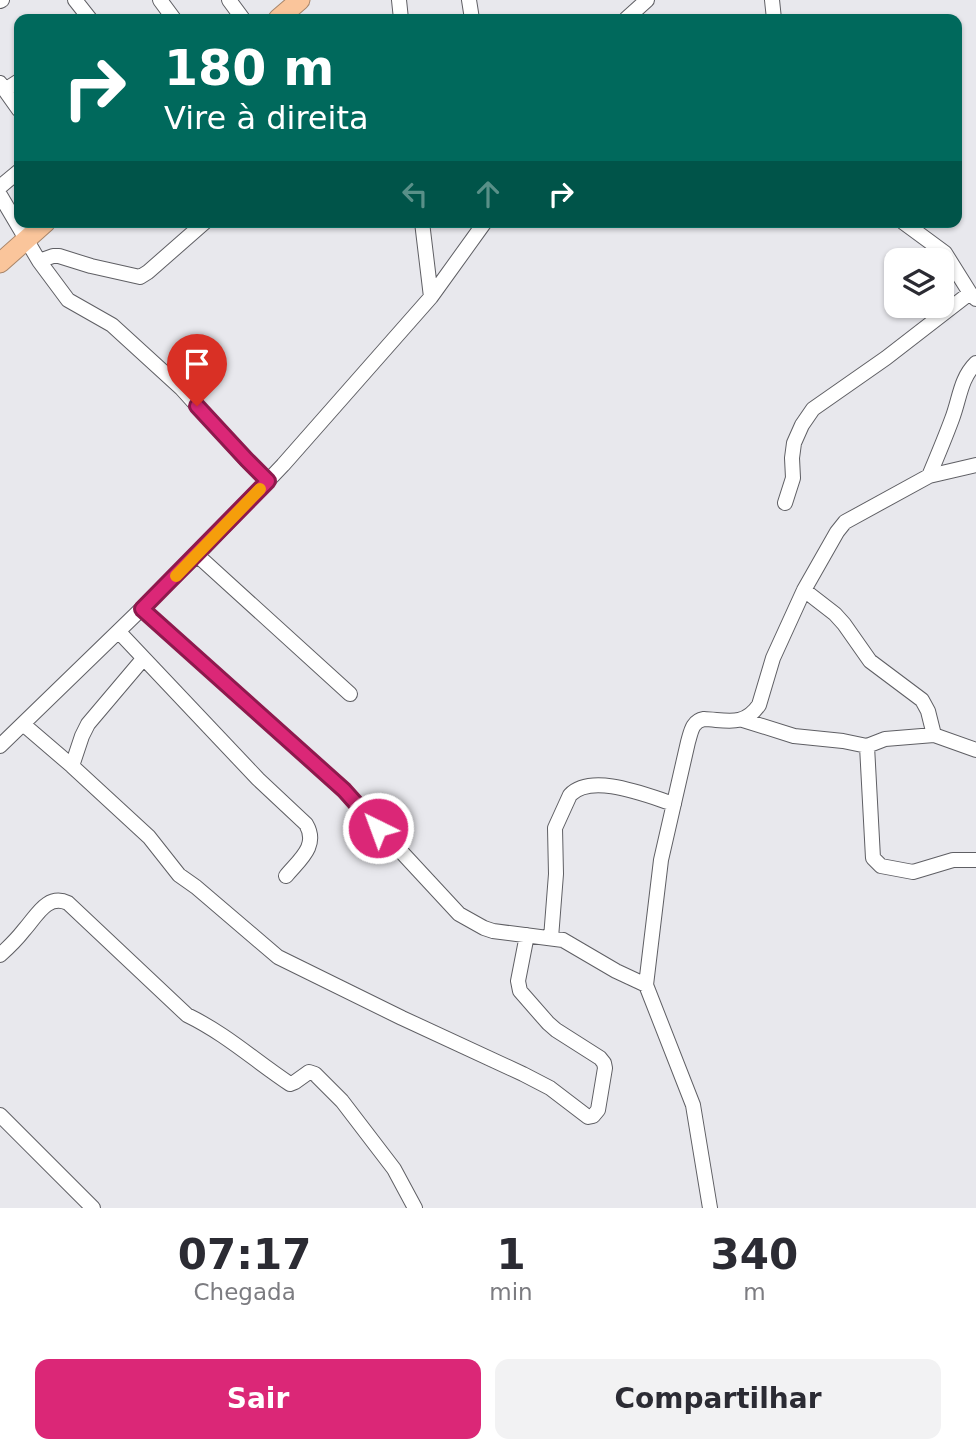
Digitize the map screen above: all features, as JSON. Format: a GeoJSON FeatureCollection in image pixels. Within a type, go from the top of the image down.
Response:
{"type":"FeatureCollection","features":[{"type":"Feature","properties":{"kind":"highway"},"geometry":{"type":"LineString","coordinates":[[284,14],[300,0]]}},
{"type":"Feature","properties":{"kind":"highway"},"geometry":{"type":"LineString","coordinates":[[0,262],[39,228]]}},
{"type":"Feature","properties":{"kind":"street"},"geometry":{"type":"LineString","coordinates":[[75,0],[86,14]]}},
{"type":"Feature","properties":{"kind":"street"},"geometry":{"type":"LineString","coordinates":[[632,14],[647,0]]}},
{"type":"Feature","properties":{"kind":"street"},"geometry":{"type":"LineString","coordinates":[[2,87],[14,103]]}},
{"type":"Feature","properties":{"kind":"street"},"geometry":{"type":"LineString","coordinates":[[0,187],[14,176]]}},
{"type":"Feature","properties":{"kind":"street"},"geometry":{"type":"LineString","coordinates":[[0,195],[14,219]]}},
{"type":"Feature","properties":{"kind":"street"},"geometry":{"type":"LineString","coordinates":[[20,228],[39,261],[68,300],[112,325],[181,388],[268,481]]}},
{"type":"Feature","properties":{"kind":"street"},"geometry":{"type":"LineString","coordinates":[[39,261],[59,256],[140,277],[198,228]]}},
{"type":"Feature","properties":{"kind":"street"},"geometry":{"type":"LineString","coordinates":[[423,228],[430,297]]}},
{"type":"Feature","properties":{"kind":"street"},"geometry":{"type":"LineString","coordinates":[[0,746],[197,555],[268,481],[391,344],[430,297],[481,228]]}},
{"type":"Feature","properties":{"kind":"street"},"geometry":{"type":"LineString","coordinates":[[785,503],[793,478],[794,443],[813,409],[973,296],[945,253],[911,228]]}},
{"type":"Feature","properties":{"kind":"street"},"geometry":{"type":"LineString","coordinates":[[929,476],[953,416],[963,380],[976,363]]}},
{"type":"Feature","properties":{"kind":"street"},"geometry":{"type":"LineString","coordinates":[[743,720],[759,705],[773,658],[804,590],[845,522],[929,476],[976,465]]}},
{"type":"Feature","properties":{"kind":"street"},"geometry":{"type":"LineString","coordinates":[[197,555],[350,694]]}},
{"type":"Feature","properties":{"kind":"street"},"geometry":{"type":"LineString","coordinates":[[804,590],[835,614],[870,661],[922,700],[928,711],[934,735]]}},
{"type":"Feature","properties":{"kind":"street"},"geometry":{"type":"LineString","coordinates":[[142,609],[344,790],[459,914],[484,928],[563,940],[646,985]]}},
{"type":"Feature","properties":{"kind":"street"},"geometry":{"type":"LineString","coordinates":[[119,632],[258,779],[306,824],[311,833],[310,842],[306,852],[286,876]]}},
{"type":"Feature","properties":{"kind":"street"},"geometry":{"type":"LineString","coordinates":[[72,766],[88,724],[143,659]]}},
{"type":"Feature","properties":{"kind":"street"},"geometry":{"type":"LineString","coordinates":[[710,1208],[693,1105],[646,985],[661,860],[694,725],[704,719],[743,720],[794,736],[867,746],[885,739],[934,735],[976,750]]}},
{"type":"Feature","properties":{"kind":"street"},"geometry":{"type":"LineString","coordinates":[[23,724],[149,837],[179,875],[278,957],[523,1074],[550,1088],[588,1117],[593,1116],[598,1110],[604,1063],[556,1030],[520,991],[517,986],[527,935]]}},
{"type":"Feature","properties":{"kind":"street"},"geometry":{"type":"LineString","coordinates":[[867,746],[873,858],[877,863],[913,872],[953,860],[976,860]]}},
{"type":"Feature","properties":{"kind":"street"},"geometry":{"type":"LineString","coordinates":[[551,938],[556,874],[555,828],[574,790],[584,785],[618,786],[674,804]]}},
{"type":"Feature","properties":{"kind":"street"},"geometry":{"type":"LineString","coordinates":[[0,955],[42,908],[55,900],[68,903],[187,1015],[211,1027],[290,1084],[309,1072],[315,1073],[342,1101],[394,1169],[415,1208]]}},
{"type":"Feature","properties":{"kind":"street"},"geometry":{"type":"LineString","coordinates":[[0,1115],[93,1208]]}},
{"type":"Feature","properties":{"kind":"slow traffic"},"geometry":{"type":"LineString","coordinates":[[176,576],[260,489]]}},
{"type":"Feature","properties":{"kind":"route"},"geometry":{"type":"LineString","coordinates":[[197,406],[268,481],[142,609],[344,790],[378,828]]}}]}
